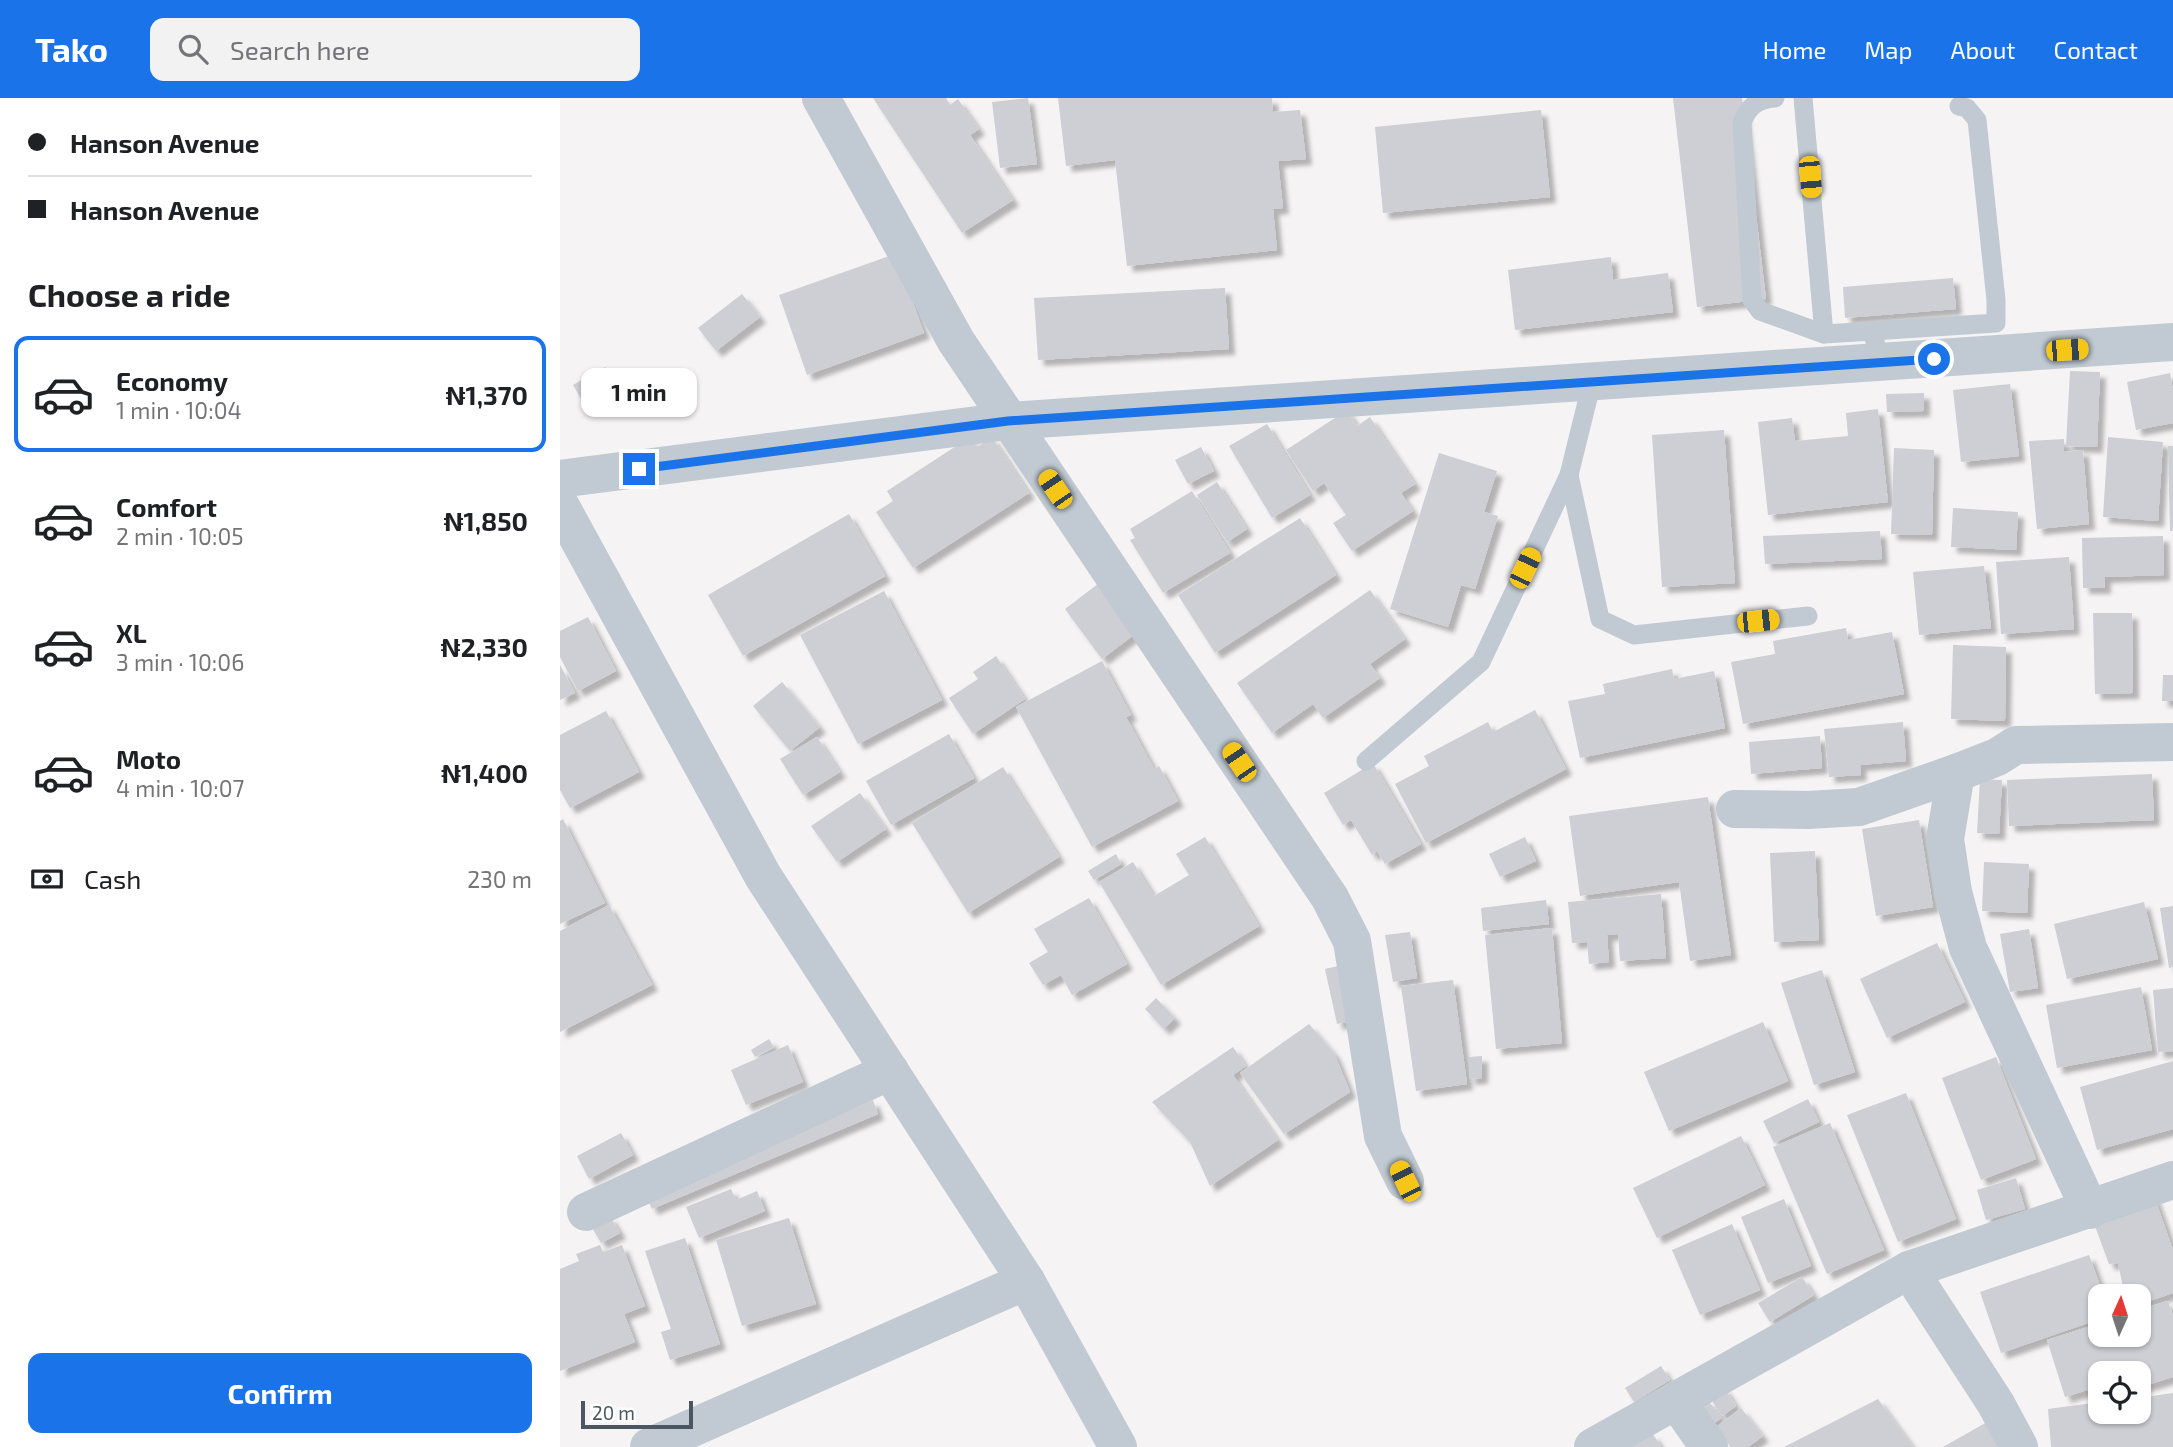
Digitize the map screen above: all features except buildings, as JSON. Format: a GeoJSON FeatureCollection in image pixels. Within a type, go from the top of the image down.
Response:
{"type":"FeatureCollection","features":[{"type":"Feature","properties":{"kind":"street"},"geometry":{"type":"LineString","coordinates":[[821,98],[956,341],[1331,898],[1352,940],[1383,1136],[1405,1181]]}},
{"type":"Feature","properties":{"kind":"street"},"geometry":{"type":"LineString","coordinates":[[560,479],[1008,421],[1592,382],[1877,347],[2173,342]]}},
{"type":"Feature","properties":{"kind":"street"},"geometry":{"type":"LineString","coordinates":[[560,505],[763,876],[1026,1281],[1118,1447]]}},
{"type":"Feature","properties":{"kind":"street"},"geometry":{"type":"LineString","coordinates":[[1735,809],[1808,810],[1859,807],[1997,757],[2016,745],[2173,742]]}},
{"type":"Feature","properties":{"kind":"street"},"geometry":{"type":"LineString","coordinates":[[1956,773],[1945,839],[1953,892],[1968,948],[2090,1210]]}},
{"type":"Feature","properties":{"kind":"street"},"geometry":{"type":"LineString","coordinates":[[586,1212],[890,1071]]}},
{"type":"Feature","properties":{"kind":"street"},"geometry":{"type":"LineString","coordinates":[[1593,1447],[1909,1270],[2173,1180]]}},
{"type":"Feature","properties":{"kind":"street"},"geometry":{"type":"LineString","coordinates":[[1909,1270],[1996,1404],[2019,1447]]}},
{"type":"Feature","properties":{"kind":"street"},"geometry":{"type":"LineString","coordinates":[[649,1447],[1026,1281]]}},
{"type":"Feature","properties":{"kind":"street"},"geometry":{"type":"LineString","coordinates":[[1676,1400],[1709,1447]]}},
{"type":"Feature","properties":{"kind":"lane"},"geometry":{"type":"LineString","coordinates":[[1775,98],[1763,99],[1747,109],[1742,124],[1752,300],[1760,311],[1824,334],[1877,347],[1996,323],[1996,300],[1977,120],[1967,108],[1958,106]]}},
{"type":"Feature","properties":{"kind":"lane"},"geometry":{"type":"LineString","coordinates":[[1803,98],[1824,334]]}},
{"type":"Feature","properties":{"kind":"lane"},"geometry":{"type":"LineString","coordinates":[[1366,761],[1481,662],[1569,475],[1592,382]]}},
{"type":"Feature","properties":{"kind":"lane"},"geometry":{"type":"LineString","coordinates":[[1569,475],[1600,619],[1634,635],[1808,616]]}},
{"type":"Feature","properties":{"kind":"route"},"geometry":{"type":"LineString","coordinates":[[639,469],[1008,421],[1934,359]]}}]}
